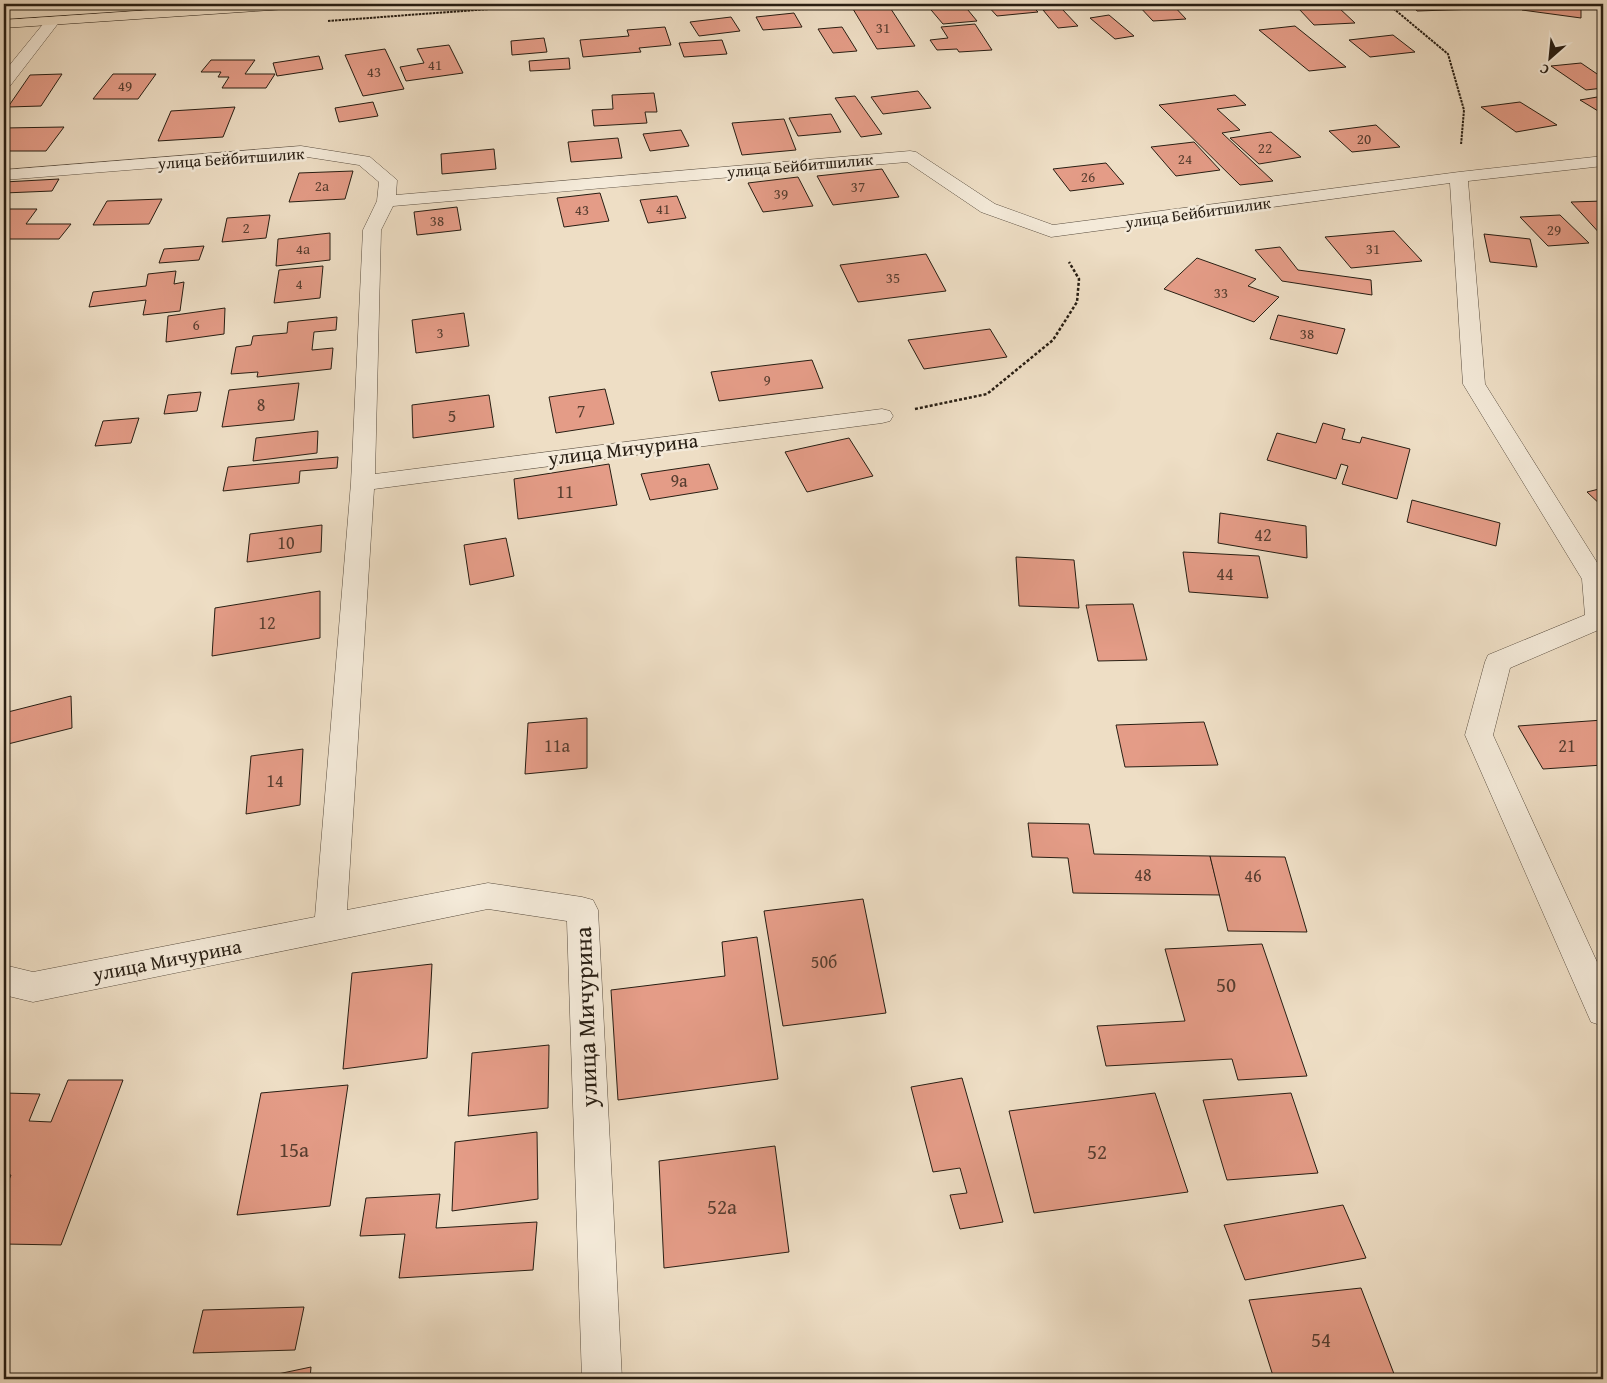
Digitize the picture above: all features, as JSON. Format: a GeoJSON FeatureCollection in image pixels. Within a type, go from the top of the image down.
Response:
{"type":"FeatureCollection","features":[{"type":"Feature","properties":{"kind":"main road"},"geometry":{"type":"LineString","coordinates":[[4,24],[300,4]]}},
{"type":"Feature","properties":{"kind":"street"},"geometry":{"type":"LineString","coordinates":[[4,83],[53,21]]}},
{"type":"Feature","properties":{"kind":"street","name":"улица Бейбитшилик"},"geometry":{"type":"LineString","coordinates":[[4,175],[301,151],[364,161],[388,180],[386,201],[910,156],[988,208],[1051,231],[1459,177],[1603,160]]}},
{"type":"Feature","properties":{"kind":"street"},"geometry":{"type":"LineString","coordinates":[[1459,177],[1474,384],[1595,578],[1601,619],[1498,662],[1479,735],[1603,1011]]}},
{"type":"Feature","properties":{"kind":"street"},"geometry":{"type":"LineString","coordinates":[[330,928],[363,483],[372,230],[386,201]]}},
{"type":"Feature","properties":{"kind":"street","name":"улица Мичурина"},"geometry":{"type":"LineString","coordinates":[[363,483],[882,416]]}},
{"type":"Feature","properties":{"kind":"street","name":"улица Мичурина"},"geometry":{"type":"LineString","coordinates":[[4,980],[33,987],[488,896],[582,910],[602,1379]]}},
{"type":"Feature","properties":{"kind":"path"},"geometry":{"type":"LineString","coordinates":[[1388,4],[1448,54],[1464,110],[1459,177]]}},
{"type":"Feature","properties":{"kind":"path"},"geometry":{"type":"LineString","coordinates":[[882,416],[988,394],[1054,340],[1077,302],[1079,279],[1051,231]]}},
{"type":"Feature","properties":{"kind":"building"},"geometry":{"type":"Polygon","coordinates":[[[926,4],[963,4],[977,21],[943,24],[926,4]]]}},
{"type":"Feature","properties":{"kind":"building"},"geometry":{"type":"Polygon","coordinates":[[[986,4],[1030,4],[1038,12],[997,16],[986,4]]]}},
{"type":"Feature","properties":{"kind":"building"},"geometry":{"type":"Polygon","coordinates":[[[1137,4],[1172,4],[1186,19],[1153,21],[1137,4]]]}},
{"type":"Feature","properties":{"kind":"building"},"geometry":{"type":"Polygon","coordinates":[[[1411,4],[1473,4],[1478,9],[1417,11],[1411,4]]]}},
{"type":"Feature","properties":{"kind":"building"},"geometry":{"type":"Polygon","coordinates":[[[1523,4],[1581,4],[1581,18],[1522,10],[1523,4]]]}},
{"type":"Feature","properties":{"kind":"building"},"geometry":{"type":"Polygon","coordinates":[[[889,6],[915,46],[877,49],[853,9],[889,6]]]}},
{"type":"Feature","properties":{"kind":"building"},"geometry":{"type":"Polygon","coordinates":[[[1338,7],[1355,23],[1314,25],[1299,9],[1338,7]]]}},
{"type":"Feature","properties":{"kind":"building"},"geometry":{"type":"Polygon","coordinates":[[[1062,9],[1078,26],[1058,28],[1043,10],[1062,9]]]}},
{"type":"Feature","properties":{"kind":"building"},"geometry":{"type":"Polygon","coordinates":[[[794,13],[802,27],[763,30],[756,17],[794,13]]]}},
{"type":"Feature","properties":{"kind":"building"},"geometry":{"type":"Polygon","coordinates":[[[1109,15],[1134,36],[1115,39],[1090,18],[1109,15]]]}},
{"type":"Feature","properties":{"kind":"building"},"geometry":{"type":"Polygon","coordinates":[[[731,17],[740,31],[699,36],[690,22],[731,17]]]}},
{"type":"Feature","properties":{"kind":"building"},"geometry":{"type":"Polygon","coordinates":[[[975,24],[992,50],[959,52],[957,49],[937,50],[930,40],[948,38],[941,27],[975,24]]]}},
{"type":"Feature","properties":{"kind":"building"},"geometry":{"type":"Polygon","coordinates":[[[1295,26],[1346,67],[1309,71],[1259,30],[1295,26]]]}},
{"type":"Feature","properties":{"kind":"building"},"geometry":{"type":"Polygon","coordinates":[[[665,27],[671,45],[639,48],[641,52],[583,57],[580,40],[629,36],[627,30],[665,27]]]}},
{"type":"Feature","properties":{"kind":"building"},"geometry":{"type":"Polygon","coordinates":[[[842,27],[857,51],[833,53],[818,29],[842,27]]]}},
{"type":"Feature","properties":{"kind":"building"},"geometry":{"type":"Polygon","coordinates":[[[1393,35],[1415,52],[1370,57],[1349,40],[1393,35]]]}},
{"type":"Feature","properties":{"kind":"building"},"geometry":{"type":"Polygon","coordinates":[[[544,38],[547,52],[512,55],[511,41],[544,38]]]}},
{"type":"Feature","properties":{"kind":"building"},"geometry":{"type":"Polygon","coordinates":[[[722,40],[727,54],[684,57],[679,43],[722,40]]]}},
{"type":"Feature","properties":{"kind":"building"},"geometry":{"type":"Polygon","coordinates":[[[449,45],[463,73],[406,81],[400,67],[424,63],[417,49],[449,45]]]}},
{"type":"Feature","properties":{"kind":"building"},"geometry":{"type":"Polygon","coordinates":[[[385,49],[404,89],[363,96],[345,55],[385,49]]]}},
{"type":"Feature","properties":{"kind":"building"},"geometry":{"type":"Polygon","coordinates":[[[319,56],[323,69],[277,76],[273,63],[319,56]]]}},
{"type":"Feature","properties":{"kind":"building"},"geometry":{"type":"Polygon","coordinates":[[[569,58],[570,69],[530,71],[529,61],[569,58]]]}},
{"type":"Feature","properties":{"kind":"building"},"geometry":{"type":"Polygon","coordinates":[[[211,60],[255,60],[245,74],[275,74],[266,88],[222,88],[229,77],[218,77],[221,72],[201,72],[211,60]]]}},
{"type":"Feature","properties":{"kind":"building"},"geometry":{"type":"Polygon","coordinates":[[[1581,63],[1603,78],[1603,88],[1586,90],[1551,66],[1581,63]]]}},
{"type":"Feature","properties":{"kind":"building"},"geometry":{"type":"Polygon","coordinates":[[[62,74],[41,106],[8,107],[30,75],[62,74]]]}},
{"type":"Feature","properties":{"kind":"building"},"geometry":{"type":"Polygon","coordinates":[[[113,74],[156,74],[138,99],[93,99],[113,74]]]}},
{"type":"Feature","properties":{"kind":"building"},"geometry":{"type":"Polygon","coordinates":[[[918,91],[931,108],[883,114],[871,97],[918,91]]]}},
{"type":"Feature","properties":{"kind":"building"},"geometry":{"type":"Polygon","coordinates":[[[654,93],[657,112],[645,112],[647,123],[594,126],[592,110],[613,109],[612,95],[654,93]]]}},
{"type":"Feature","properties":{"kind":"building"},"geometry":{"type":"Polygon","coordinates":[[[1235,95],[1246,105],[1217,109],[1240,130],[1222,133],[1273,181],[1240,185],[1159,105],[1235,95]]]}},
{"type":"Feature","properties":{"kind":"building"},"geometry":{"type":"Polygon","coordinates":[[[855,96],[882,134],[861,137],[835,98],[855,96]]]}},
{"type":"Feature","properties":{"kind":"building"},"geometry":{"type":"Polygon","coordinates":[[[1603,96],[1603,114],[1580,100],[1603,96]]]}},
{"type":"Feature","properties":{"kind":"building"},"geometry":{"type":"Polygon","coordinates":[[[373,102],[378,116],[339,122],[335,108],[373,102]]]}},
{"type":"Feature","properties":{"kind":"building"},"geometry":{"type":"Polygon","coordinates":[[[1520,102],[1557,125],[1516,132],[1481,107],[1520,102]]]}},
{"type":"Feature","properties":{"kind":"building"},"geometry":{"type":"Polygon","coordinates":[[[235,107],[223,137],[158,141],[171,111],[235,107]]]}},
{"type":"Feature","properties":{"kind":"building"},"geometry":{"type":"Polygon","coordinates":[[[831,114],[841,132],[798,136],[789,118],[831,114]]]}},
{"type":"Feature","properties":{"kind":"building"},"geometry":{"type":"Polygon","coordinates":[[[784,119],[796,150],[742,155],[732,123],[784,119]]]}},
{"type":"Feature","properties":{"kind":"building"},"geometry":{"type":"Polygon","coordinates":[[[1376,125],[1400,147],[1352,152],[1329,131],[1376,125]]]}},
{"type":"Feature","properties":{"kind":"building"},"geometry":{"type":"Polygon","coordinates":[[[64,127],[46,151],[4,151],[4,128],[64,127]]]}},
{"type":"Feature","properties":{"kind":"building"},"geometry":{"type":"Polygon","coordinates":[[[681,130],[689,146],[650,151],[643,134],[681,130]]]}},
{"type":"Feature","properties":{"kind":"building"},"geometry":{"type":"Polygon","coordinates":[[[1271,132],[1301,157],[1259,164],[1230,138],[1271,132]]]}},
{"type":"Feature","properties":{"kind":"building"},"geometry":{"type":"Polygon","coordinates":[[[618,138],[622,158],[571,162],[568,142],[618,138]]]}},
{"type":"Feature","properties":{"kind":"building"},"geometry":{"type":"Polygon","coordinates":[[[1194,142],[1220,170],[1176,176],[1151,147],[1194,142]]]}},
{"type":"Feature","properties":{"kind":"building"},"geometry":{"type":"Polygon","coordinates":[[[494,149],[496,169],[442,174],[441,154],[494,149]]]}},
{"type":"Feature","properties":{"kind":"building"},"geometry":{"type":"Polygon","coordinates":[[[1106,163],[1124,184],[1070,191],[1053,169],[1106,163]]]}},
{"type":"Feature","properties":{"kind":"building"},"geometry":{"type":"Polygon","coordinates":[[[882,169],[899,197],[833,205],[817,176],[882,169]]]}},
{"type":"Feature","properties":{"kind":"building"},"geometry":{"type":"Polygon","coordinates":[[[353,171],[345,199],[289,202],[299,173],[353,171]]]}},
{"type":"Feature","properties":{"kind":"building"},"geometry":{"type":"Polygon","coordinates":[[[798,177],[813,206],[763,212],[748,183],[798,177]]]}},
{"type":"Feature","properties":{"kind":"building"},"geometry":{"type":"Polygon","coordinates":[[[59,179],[52,191],[4,193],[4,182],[59,179]]]}},
{"type":"Feature","properties":{"kind":"building"},"geometry":{"type":"Polygon","coordinates":[[[600,193],[609,221],[564,227],[557,198],[600,193]]]}},
{"type":"Feature","properties":{"kind":"building"},"geometry":{"type":"Polygon","coordinates":[[[677,196],[686,218],[648,223],[640,200],[677,196]]]}},
{"type":"Feature","properties":{"kind":"building"},"geometry":{"type":"Polygon","coordinates":[[[162,199],[149,224],[93,225],[107,201],[162,199]]]}},
{"type":"Feature","properties":{"kind":"building"},"geometry":{"type":"Polygon","coordinates":[[[1603,201],[1603,237],[1571,202],[1603,201]]]}},
{"type":"Feature","properties":{"kind":"building"},"geometry":{"type":"Polygon","coordinates":[[[457,207],[461,230],[417,235],[414,212],[457,207]]]}},
{"type":"Feature","properties":{"kind":"building"},"geometry":{"type":"Polygon","coordinates":[[[4,209],[37,209],[26,224],[71,224],[59,239],[4,239],[4,209]]]}},
{"type":"Feature","properties":{"kind":"building"},"geometry":{"type":"Polygon","coordinates":[[[270,215],[266,238],[222,242],[227,218],[270,215]]]}},
{"type":"Feature","properties":{"kind":"building"},"geometry":{"type":"Polygon","coordinates":[[[1560,215],[1589,243],[1548,246],[1520,217],[1560,215]]]}},
{"type":"Feature","properties":{"kind":"building"},"geometry":{"type":"Polygon","coordinates":[[[1394,231],[1422,261],[1351,268],[1325,237],[1394,231]]]}},
{"type":"Feature","properties":{"kind":"building"},"geometry":{"type":"Polygon","coordinates":[[[330,233],[330,260],[276,266],[278,239],[330,233]]]}},
{"type":"Feature","properties":{"kind":"building"},"geometry":{"type":"Polygon","coordinates":[[[1484,234],[1530,239],[1537,267],[1490,262],[1484,234]]]}},
{"type":"Feature","properties":{"kind":"building"},"geometry":{"type":"Polygon","coordinates":[[[204,246],[199,260],[159,263],[164,249],[204,246]]]}},
{"type":"Feature","properties":{"kind":"building"},"geometry":{"type":"Polygon","coordinates":[[[1280,247],[1298,270],[1371,280],[1372,295],[1282,281],[1255,250],[1280,247]]]}},
{"type":"Feature","properties":{"kind":"building"},"geometry":{"type":"Polygon","coordinates":[[[926,254],[946,291],[858,302],[840,265],[926,254]]]}},
{"type":"Feature","properties":{"kind":"building"},"geometry":{"type":"Polygon","coordinates":[[[1197,258],[1256,279],[1248,286],[1279,297],[1254,322],[1164,289],[1197,258]]]}},
{"type":"Feature","properties":{"kind":"building"},"geometry":{"type":"Polygon","coordinates":[[[323,266],[320,298],[274,303],[279,270],[323,266]]]}},
{"type":"Feature","properties":{"kind":"building"},"geometry":{"type":"Polygon","coordinates":[[[176,271],[174,284],[184,282],[180,311],[143,315],[146,300],[89,307],[93,292],[146,286],[148,274],[176,271]]]}},
{"type":"Feature","properties":{"kind":"building"},"geometry":{"type":"Polygon","coordinates":[[[225,308],[224,334],[166,342],[168,316],[225,308]]]}},
{"type":"Feature","properties":{"kind":"building"},"geometry":{"type":"Polygon","coordinates":[[[464,313],[469,346],[416,353],[412,320],[464,313]]]}},
{"type":"Feature","properties":{"kind":"building"},"geometry":{"type":"Polygon","coordinates":[[[1278,315],[1345,329],[1337,354],[1270,339],[1278,315]]]}},
{"type":"Feature","properties":{"kind":"building"},"geometry":{"type":"Polygon","coordinates":[[[337,317],[336,330],[314,332],[312,350],[333,348],[331,369],[257,377],[258,372],[231,374],[236,347],[251,345],[253,336],[287,333],[288,322],[337,317]]]}},
{"type":"Feature","properties":{"kind":"building"},"geometry":{"type":"Polygon","coordinates":[[[990,329],[1007,357],[924,369],[908,340],[990,329]]]}},
{"type":"Feature","properties":{"kind":"building"},"geometry":{"type":"Polygon","coordinates":[[[812,360],[823,388],[719,401],[711,372],[812,360]]]}},
{"type":"Feature","properties":{"kind":"building"},"geometry":{"type":"Polygon","coordinates":[[[299,383],[294,420],[222,427],[229,390],[299,383]]]}},
{"type":"Feature","properties":{"kind":"building"},"geometry":{"type":"Polygon","coordinates":[[[605,389],[614,424],[556,433],[549,397],[605,389]]]}},
{"type":"Feature","properties":{"kind":"building"},"geometry":{"type":"Polygon","coordinates":[[[201,392],[197,411],[164,414],[168,395],[201,392]]]}},
{"type":"Feature","properties":{"kind":"building"},"geometry":{"type":"Polygon","coordinates":[[[489,395],[494,427],[413,438],[412,405],[489,395]]]}},
{"type":"Feature","properties":{"kind":"building"},"geometry":{"type":"Polygon","coordinates":[[[139,418],[131,443],[95,446],[103,421],[139,418]]]}},
{"type":"Feature","properties":{"kind":"building"},"geometry":{"type":"Polygon","coordinates":[[[1323,423],[1345,429],[1342,439],[1360,443],[1362,437],[1410,449],[1397,499],[1342,484],[1348,466],[1341,464],[1336,479],[1267,460],[1277,433],[1316,443],[1323,423]]]}},
{"type":"Feature","properties":{"kind":"building"},"geometry":{"type":"Polygon","coordinates":[[[318,431],[317,453],[253,461],[256,438],[318,431]]]}},
{"type":"Feature","properties":{"kind":"building"},"geometry":{"type":"Polygon","coordinates":[[[849,438],[873,476],[807,492],[785,452],[849,438]]]}},
{"type":"Feature","properties":{"kind":"building"},"geometry":{"type":"Polygon","coordinates":[[[338,457],[337,468],[300,471],[299,483],[223,491],[228,467],[338,457]]]}},
{"type":"Feature","properties":{"kind":"building"},"geometry":{"type":"Polygon","coordinates":[[[609,464],[617,505],[518,519],[514,479],[609,464]]]}},
{"type":"Feature","properties":{"kind":"building"},"geometry":{"type":"Polygon","coordinates":[[[709,464],[718,489],[650,500],[641,474],[709,464]]]}},
{"type":"Feature","properties":{"kind":"building"},"geometry":{"type":"Polygon","coordinates":[[[1603,488],[1603,507],[1587,492],[1603,488]]]}},
{"type":"Feature","properties":{"kind":"building"},"geometry":{"type":"Polygon","coordinates":[[[1412,500],[1500,523],[1496,546],[1407,522],[1412,500]]]}},
{"type":"Feature","properties":{"kind":"building"},"geometry":{"type":"Polygon","coordinates":[[[1220,513],[1306,526],[1307,558],[1218,543],[1220,513]]]}},
{"type":"Feature","properties":{"kind":"building"},"geometry":{"type":"Polygon","coordinates":[[[322,525],[321,552],[247,562],[250,534],[322,525]]]}},
{"type":"Feature","properties":{"kind":"building"},"geometry":{"type":"Polygon","coordinates":[[[506,538],[514,576],[470,585],[464,545],[506,538]]]}},
{"type":"Feature","properties":{"kind":"building"},"geometry":{"type":"Polygon","coordinates":[[[1183,552],[1259,556],[1268,598],[1189,592],[1183,552]]]}},
{"type":"Feature","properties":{"kind":"building"},"geometry":{"type":"Polygon","coordinates":[[[1016,557],[1074,560],[1079,608],[1019,606],[1016,557]]]}},
{"type":"Feature","properties":{"kind":"building"},"geometry":{"type":"Polygon","coordinates":[[[320,591],[320,638],[212,656],[215,608],[320,591]]]}},
{"type":"Feature","properties":{"kind":"building"},"geometry":{"type":"Polygon","coordinates":[[[1133,604],[1147,660],[1098,661],[1086,605],[1133,604]]]}},
{"type":"Feature","properties":{"kind":"building"},"geometry":{"type":"Polygon","coordinates":[[[71,696],[72,728],[4,745],[4,713],[71,696]]]}},
{"type":"Feature","properties":{"kind":"building"},"geometry":{"type":"Polygon","coordinates":[[[587,718],[587,768],[525,774],[528,723],[587,718]]]}},
{"type":"Feature","properties":{"kind":"building"},"geometry":{"type":"Polygon","coordinates":[[[1603,720],[1603,765],[1543,769],[1518,726],[1603,720]]]}},
{"type":"Feature","properties":{"kind":"building"},"geometry":{"type":"Polygon","coordinates":[[[1204,722],[1218,765],[1125,767],[1116,725],[1204,722]]]}},
{"type":"Feature","properties":{"kind":"building"},"geometry":{"type":"Polygon","coordinates":[[[303,749],[300,805],[246,814],[251,756],[303,749]]]}},
{"type":"Feature","properties":{"kind":"building"},"geometry":{"type":"Polygon","coordinates":[[[1028,823],[1089,824],[1094,854],[1210,856],[1220,895],[1073,893],[1068,858],[1032,857],[1028,823]]]}},
{"type":"Feature","properties":{"kind":"building"},"geometry":{"type":"Polygon","coordinates":[[[1210,856],[1285,857],[1307,932],[1228,931],[1210,856]]]}},
{"type":"Feature","properties":{"kind":"building"},"geometry":{"type":"Polygon","coordinates":[[[863,899],[886,1013],[783,1026],[764,911],[863,899]]]}},
{"type":"Feature","properties":{"kind":"building"},"geometry":{"type":"Polygon","coordinates":[[[757,937],[778,1079],[618,1100],[611,990],[725,976],[722,942],[757,937]]]}},
{"type":"Feature","properties":{"kind":"building"},"geometry":{"type":"Polygon","coordinates":[[[1262,944],[1307,1076],[1238,1080],[1232,1059],[1106,1066],[1097,1026],[1185,1021],[1165,949],[1262,944]]]}},
{"type":"Feature","properties":{"kind":"building"},"geometry":{"type":"Polygon","coordinates":[[[432,964],[427,1058],[343,1069],[352,973],[432,964]]]}},
{"type":"Feature","properties":{"kind":"building"},"geometry":{"type":"Polygon","coordinates":[[[549,1045],[548,1108],[468,1116],[472,1053],[549,1045]]]}},
{"type":"Feature","properties":{"kind":"building"},"geometry":{"type":"Polygon","coordinates":[[[962,1078],[1003,1222],[960,1229],[950,1195],[967,1193],[960,1168],[933,1172],[911,1087],[962,1078]]]}},
{"type":"Feature","properties":{"kind":"building"},"geometry":{"type":"Polygon","coordinates":[[[68,1080],[123,1080],[61,1245],[4,1244],[4,1192],[11,1175],[4,1175],[4,1093],[40,1094],[29,1121],[51,1122],[68,1080]]]}},
{"type":"Feature","properties":{"kind":"building"},"geometry":{"type":"Polygon","coordinates":[[[348,1085],[330,1206],[237,1215],[261,1093],[348,1085]]]}},
{"type":"Feature","properties":{"kind":"building"},"geometry":{"type":"Polygon","coordinates":[[[1155,1093],[1188,1192],[1034,1213],[1009,1111],[1155,1093]]]}},
{"type":"Feature","properties":{"kind":"building"},"geometry":{"type":"Polygon","coordinates":[[[1291,1093],[1318,1173],[1227,1180],[1203,1100],[1291,1093]]]}},
{"type":"Feature","properties":{"kind":"building"},"geometry":{"type":"Polygon","coordinates":[[[537,1132],[538,1199],[452,1211],[455,1142],[537,1132]]]}},
{"type":"Feature","properties":{"kind":"building"},"geometry":{"type":"Polygon","coordinates":[[[775,1146],[789,1252],[664,1268],[659,1161],[775,1146]]]}},
{"type":"Feature","properties":{"kind":"building"},"geometry":{"type":"Polygon","coordinates":[[[440,1194],[436,1228],[537,1222],[533,1270],[399,1278],[405,1234],[360,1236],[366,1198],[440,1194]]]}},
{"type":"Feature","properties":{"kind":"building"},"geometry":{"type":"Polygon","coordinates":[[[1343,1205],[1366,1258],[1245,1280],[1224,1225],[1343,1205]]]}},
{"type":"Feature","properties":{"kind":"building"},"geometry":{"type":"Polygon","coordinates":[[[1361,1288],[1396,1379],[1274,1379],[1249,1300],[1361,1288]]]}},
{"type":"Feature","properties":{"kind":"building"},"geometry":{"type":"Polygon","coordinates":[[[304,1307],[295,1350],[193,1353],[203,1310],[304,1307]]]}},
{"type":"Feature","properties":{"kind":"building"},"geometry":{"type":"Polygon","coordinates":[[[311,1367],[310,1379],[254,1379],[311,1367]]]}}]}
